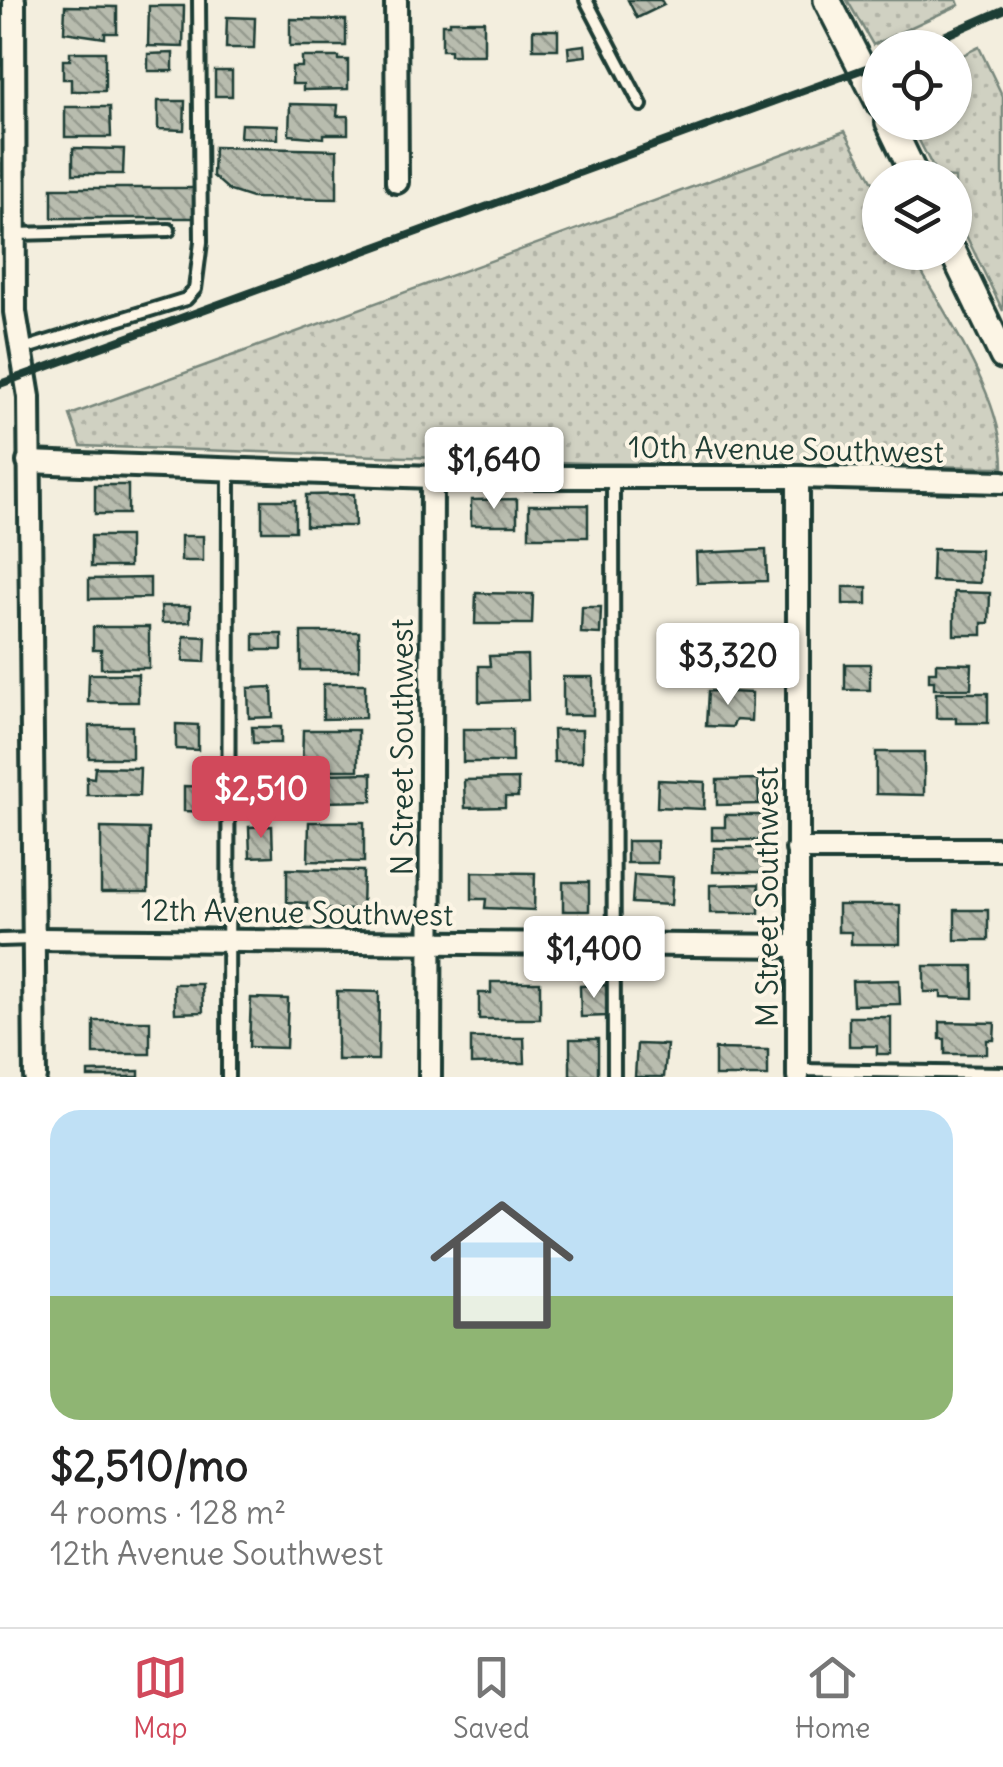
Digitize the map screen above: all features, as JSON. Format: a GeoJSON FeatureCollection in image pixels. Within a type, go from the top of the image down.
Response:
{"type":"FeatureCollection","features":[{"type":"Feature","properties":{"kind":"street"},"geometry":{"type":"LineString","coordinates":[[396,0],[397,182]]}},
{"type":"Feature","properties":{"kind":"street"},"geometry":{"type":"LineString","coordinates":[[827,0],[862,69]]}},
{"type":"Feature","properties":{"kind":"street"},"geometry":{"type":"LineString","coordinates":[[10,8],[7,206],[15,234],[8,328],[20,350],[29,398],[35,1077]]}},
{"type":"Feature","properties":{"kind":"street"},"geometry":{"type":"LineString","coordinates":[[961,270],[1003,356]]}},
{"type":"Feature","properties":{"kind":"street","name":"10th Avenue Southwest"},"geometry":{"type":"LineString","coordinates":[[28,462],[432,477],[798,477],[1003,482]]}},
{"type":"Feature","properties":{"kind":"street","name":"N Street Southwest"},"geometry":{"type":"LineString","coordinates":[[430,1077],[432,477]]}},
{"type":"Feature","properties":{"kind":"street","name":"M Street Southwest"},"geometry":{"type":"LineString","coordinates":[[798,477],[798,1074]]}},
{"type":"Feature","properties":{"kind":"street"},"geometry":{"type":"LineString","coordinates":[[797,848],[1003,850]]}},
{"type":"Feature","properties":{"kind":"street","name":"12th Avenue Southwest"},"geometry":{"type":"LineString","coordinates":[[36,939],[797,946]]}},
{"type":"Feature","properties":{"kind":"lane"},"geometry":{"type":"LineString","coordinates":[[20,350],[186,299],[196,289],[200,242],[199,0]]}},
{"type":"Feature","properties":{"kind":"lane"},"geometry":{"type":"LineString","coordinates":[[586,0],[641,105]]}},
{"type":"Feature","properties":{"kind":"lane"},"geometry":{"type":"LineString","coordinates":[[15,234],[169,230]]}},
{"type":"Feature","properties":{"kind":"lane"},"geometry":{"type":"LineString","coordinates":[[228,1077],[230,467]]}},
{"type":"Feature","properties":{"kind":"lane"},"geometry":{"type":"LineString","coordinates":[[612,477],[614,1077]]}},
{"type":"Feature","properties":{"kind":"lane"},"geometry":{"type":"LineString","coordinates":[[0,940],[36,939]]}},
{"type":"Feature","properties":{"kind":"lane"},"geometry":{"type":"LineString","coordinates":[[798,1074],[1003,1073]]}},
{"type":"Feature","properties":{"kind":"shaded area"},"geometry":{"type":"Polygon","coordinates":[[[847,0],[957,0],[959,5],[905,30],[864,30],[847,0]]]}},
{"type":"Feature","properties":{"kind":"shaded area"},"geometry":{"type":"Polygon","coordinates":[[[979,47],[1003,97],[1003,311],[972,248],[972,160],[929,160],[919,140],[972,140],[972,50],[979,47]]]}},
{"type":"Feature","properties":{"kind":"shaded area"},"geometry":{"type":"Polygon","coordinates":[[[845,131],[862,162],[862,270],[921,270],[983,384],[1000,440],[1003,467],[589,463],[81,446],[70,415],[845,131]]]}},
{"type":"Feature","properties":{"kind":"building"},"geometry":{"type":"Polygon","coordinates":[[[628,0],[661,0],[664,5],[637,18],[628,0]]]}},
{"type":"Feature","properties":{"kind":"building"},"geometry":{"type":"Polygon","coordinates":[[[65,6],[117,7],[117,33],[105,33],[105,38],[64,32],[65,6]]]}},
{"type":"Feature","properties":{"kind":"building"},"geometry":{"type":"Polygon","coordinates":[[[149,6],[184,6],[183,47],[148,46],[149,6]]]}},
{"type":"Feature","properties":{"kind":"building"},"geometry":{"type":"Polygon","coordinates":[[[227,17],[255,18],[254,48],[226,48],[227,17]]]}},
{"type":"Feature","properties":{"kind":"building"},"geometry":{"type":"Polygon","coordinates":[[[290,19],[346,20],[346,46],[290,46],[290,19]]]}},
{"type":"Feature","properties":{"kind":"building"},"geometry":{"type":"Polygon","coordinates":[[[484,21],[484,55],[450,55],[450,50],[442,50],[442,24],[484,21]]]}},
{"type":"Feature","properties":{"kind":"building"},"geometry":{"type":"Polygon","coordinates":[[[533,30],[558,30],[558,49],[533,49],[533,30]]]}},
{"type":"Feature","properties":{"kind":"building"},"geometry":{"type":"Polygon","coordinates":[[[585,45],[586,56],[569,58],[568,47],[585,45]]]}},
{"type":"Feature","properties":{"kind":"building"},"geometry":{"type":"Polygon","coordinates":[[[70,52],[105,52],[105,91],[71,91],[71,79],[63,79],[63,60],[70,60],[70,52]]]}},
{"type":"Feature","properties":{"kind":"building"},"geometry":{"type":"Polygon","coordinates":[[[173,53],[173,71],[148,71],[148,54],[173,53]]]}},
{"type":"Feature","properties":{"kind":"building"},"geometry":{"type":"Polygon","coordinates":[[[302,57],[348,60],[348,89],[303,90],[303,84],[292,84],[292,67],[302,67],[302,57]]]}},
{"type":"Feature","properties":{"kind":"building"},"geometry":{"type":"Polygon","coordinates":[[[215,71],[232,71],[232,96],[215,96],[215,71]]]}},
{"type":"Feature","properties":{"kind":"building"},"geometry":{"type":"Polygon","coordinates":[[[158,101],[185,101],[184,130],[158,129],[158,101]]]}},
{"type":"Feature","properties":{"kind":"building"},"geometry":{"type":"Polygon","coordinates":[[[290,104],[338,105],[337,116],[348,116],[348,134],[324,134],[324,138],[289,135],[290,104]]]}},
{"type":"Feature","properties":{"kind":"building"},"geometry":{"type":"Polygon","coordinates":[[[65,107],[110,107],[111,137],[65,137],[65,107]]]}},
{"type":"Feature","properties":{"kind":"building"},"geometry":{"type":"Polygon","coordinates":[[[241,124],[278,125],[278,139],[240,137],[241,124]]]}},
{"type":"Feature","properties":{"kind":"building"},"geometry":{"type":"Polygon","coordinates":[[[214,147],[337,150],[337,199],[252,198],[230,191],[213,176],[214,147]]]}},
{"type":"Feature","properties":{"kind":"building"},"geometry":{"type":"Polygon","coordinates":[[[73,148],[124,149],[123,174],[73,174],[73,148]]]}},
{"type":"Feature","properties":{"kind":"building"},"geometry":{"type":"Polygon","coordinates":[[[52,188],[194,188],[194,218],[52,218],[52,188]]]}},
{"type":"Feature","properties":{"kind":"building"},"geometry":{"type":"Polygon","coordinates":[[[95,485],[128,485],[128,514],[95,514],[95,485]]]}},
{"type":"Feature","properties":{"kind":"building"},"geometry":{"type":"Polygon","coordinates":[[[354,494],[355,526],[306,526],[306,495],[354,494]]]}},
{"type":"Feature","properties":{"kind":"building"},"geometry":{"type":"Polygon","coordinates":[[[517,499],[517,525],[471,525],[471,500],[517,499]]]}},
{"type":"Feature","properties":{"kind":"building"},"geometry":{"type":"Polygon","coordinates":[[[262,500],[295,500],[295,531],[262,531],[262,500]]]}},
{"type":"Feature","properties":{"kind":"building"},"geometry":{"type":"Polygon","coordinates":[[[529,505],[588,505],[588,537],[529,537],[529,505]]]}},
{"type":"Feature","properties":{"kind":"building"},"geometry":{"type":"Polygon","coordinates":[[[91,536],[129,536],[129,567],[91,567],[91,536]]]}},
{"type":"Feature","properties":{"kind":"building"},"geometry":{"type":"Polygon","coordinates":[[[181,536],[203,536],[203,561],[181,561],[181,536]]]}},
{"type":"Feature","properties":{"kind":"building"},"geometry":{"type":"Polygon","coordinates":[[[933,549],[981,550],[980,583],[932,581],[933,549]]]}},
{"type":"Feature","properties":{"kind":"building"},"geometry":{"type":"Polygon","coordinates":[[[766,550],[767,581],[697,583],[696,553],[766,550]]]}},
{"type":"Feature","properties":{"kind":"building"},"geometry":{"type":"Polygon","coordinates":[[[150,578],[150,598],[89,599],[89,579],[150,578]]]}},
{"type":"Feature","properties":{"kind":"building"},"geometry":{"type":"Polygon","coordinates":[[[843,587],[867,587],[867,604],[843,604],[843,587]]]}},
{"type":"Feature","properties":{"kind":"building"},"geometry":{"type":"Polygon","coordinates":[[[954,592],[990,593],[989,623],[982,623],[982,635],[954,635],[954,592]]]}},
{"type":"Feature","properties":{"kind":"building"},"geometry":{"type":"Polygon","coordinates":[[[476,593],[533,594],[532,624],[475,624],[476,593]]]}},
{"type":"Feature","properties":{"kind":"building"},"geometry":{"type":"Polygon","coordinates":[[[161,606],[190,606],[190,622],[162,623],[161,606]]]}},
{"type":"Feature","properties":{"kind":"building"},"geometry":{"type":"Polygon","coordinates":[[[582,607],[601,607],[600,634],[581,633],[582,607]]]}},
{"type":"Feature","properties":{"kind":"building"},"geometry":{"type":"Polygon","coordinates":[[[93,627],[149,627],[149,668],[101,668],[101,650],[93,650],[93,627]]]}},
{"type":"Feature","properties":{"kind":"building"},"geometry":{"type":"Polygon","coordinates":[[[301,632],[359,632],[359,670],[301,670],[301,632]]]}},
{"type":"Feature","properties":{"kind":"building"},"geometry":{"type":"Polygon","coordinates":[[[254,634],[282,634],[282,650],[254,650],[254,634]]]}},
{"type":"Feature","properties":{"kind":"building"},"geometry":{"type":"Polygon","coordinates":[[[184,636],[206,637],[205,662],[183,661],[184,636]]]}},
{"type":"Feature","properties":{"kind":"building"},"geometry":{"type":"Polygon","coordinates":[[[527,655],[528,700],[479,702],[479,666],[490,666],[489,656],[527,655]]]}},
{"type":"Feature","properties":{"kind":"building"},"geometry":{"type":"Polygon","coordinates":[[[936,663],[972,664],[971,689],[934,689],[929,672],[936,672],[936,663]]]}},
{"type":"Feature","properties":{"kind":"building"},"geometry":{"type":"Polygon","coordinates":[[[845,664],[870,664],[870,690],[845,690],[845,664]]]}},
{"type":"Feature","properties":{"kind":"building"},"geometry":{"type":"Polygon","coordinates":[[[89,674],[138,674],[138,702],[88,702],[89,674]]]}},
{"type":"Feature","properties":{"kind":"building"},"geometry":{"type":"Polygon","coordinates":[[[563,677],[593,677],[593,715],[563,715],[563,677]]]}},
{"type":"Feature","properties":{"kind":"building"},"geometry":{"type":"Polygon","coordinates":[[[323,684],[365,684],[365,718],[323,719],[323,684]]]}},
{"type":"Feature","properties":{"kind":"building"},"geometry":{"type":"Polygon","coordinates":[[[272,687],[273,717],[249,718],[248,688],[272,687]]]}},
{"type":"Feature","properties":{"kind":"building"},"geometry":{"type":"Polygon","coordinates":[[[708,691],[752,693],[751,721],[736,720],[732,727],[706,726],[708,691]]]}},
{"type":"Feature","properties":{"kind":"building"},"geometry":{"type":"Polygon","coordinates":[[[936,693],[988,693],[988,723],[956,723],[956,718],[936,718],[936,693]]]}},
{"type":"Feature","properties":{"kind":"building"},"geometry":{"type":"Polygon","coordinates":[[[176,724],[198,725],[198,750],[176,749],[176,724]]]}},
{"type":"Feature","properties":{"kind":"building"},"geometry":{"type":"Polygon","coordinates":[[[89,726],[132,726],[132,758],[89,758],[89,726]]]}},
{"type":"Feature","properties":{"kind":"building"},"geometry":{"type":"Polygon","coordinates":[[[252,727],[281,727],[281,743],[253,743],[252,727]]]}},
{"type":"Feature","properties":{"kind":"building"},"geometry":{"type":"Polygon","coordinates":[[[463,729],[512,729],[512,762],[463,762],[463,729]]]}},
{"type":"Feature","properties":{"kind":"building"},"geometry":{"type":"Polygon","coordinates":[[[303,730],[358,730],[358,770],[302,770],[303,730]]]}},
{"type":"Feature","properties":{"kind":"building"},"geometry":{"type":"Polygon","coordinates":[[[553,730],[582,730],[582,762],[554,762],[553,730]]]}},
{"type":"Feature","properties":{"kind":"building"},"geometry":{"type":"Polygon","coordinates":[[[876,752],[924,752],[924,795],[876,794],[876,752]]]}},
{"type":"Feature","properties":{"kind":"building"},"geometry":{"type":"Polygon","coordinates":[[[95,767],[140,768],[139,796],[87,795],[87,777],[94,778],[95,767]]]}},
{"type":"Feature","properties":{"kind":"building"},"geometry":{"type":"Polygon","coordinates":[[[372,773],[372,801],[322,802],[322,774],[372,773]]]}},
{"type":"Feature","properties":{"kind":"building"},"geometry":{"type":"Polygon","coordinates":[[[518,779],[518,797],[505,797],[505,807],[465,808],[464,780],[518,779]]]}},
{"type":"Feature","properties":{"kind":"building"},"geometry":{"type":"Polygon","coordinates":[[[758,779],[759,804],[717,805],[717,780],[758,779]]]}},
{"type":"Feature","properties":{"kind":"building"},"geometry":{"type":"Polygon","coordinates":[[[658,780],[705,782],[704,809],[657,807],[658,780]]]}},
{"type":"Feature","properties":{"kind":"building"},"geometry":{"type":"Polygon","coordinates":[[[184,786],[206,787],[206,812],[184,811],[184,786]]]}},
{"type":"Feature","properties":{"kind":"building"},"geometry":{"type":"Polygon","coordinates":[[[725,815],[766,815],[766,840],[712,840],[712,827],[725,827],[725,815]]]}},
{"type":"Feature","properties":{"kind":"building"},"geometry":{"type":"Polygon","coordinates":[[[309,822],[364,822],[364,862],[308,861],[309,822]]]}},
{"type":"Feature","properties":{"kind":"building"},"geometry":{"type":"Polygon","coordinates":[[[272,826],[273,856],[250,857],[249,827],[272,826]]]}},
{"type":"Feature","properties":{"kind":"building"},"geometry":{"type":"Polygon","coordinates":[[[101,828],[149,829],[148,892],[101,892],[101,828]]]}},
{"type":"Feature","properties":{"kind":"building"},"geometry":{"type":"Polygon","coordinates":[[[627,841],[657,841],[657,863],[627,863],[627,841]]]}},
{"type":"Feature","properties":{"kind":"building"},"geometry":{"type":"Polygon","coordinates":[[[714,848],[765,848],[765,872],[713,872],[714,848]]]}},
{"type":"Feature","properties":{"kind":"building"},"geometry":{"type":"Polygon","coordinates":[[[287,869],[363,871],[362,910],[307,909],[307,903],[287,902],[287,869]]]}},
{"type":"Feature","properties":{"kind":"building"},"geometry":{"type":"Polygon","coordinates":[[[472,872],[535,873],[534,910],[485,908],[486,899],[472,899],[472,872]]]}},
{"type":"Feature","properties":{"kind":"building"},"geometry":{"type":"Polygon","coordinates":[[[634,875],[673,877],[671,905],[632,903],[634,875]]]}},
{"type":"Feature","properties":{"kind":"building"},"geometry":{"type":"Polygon","coordinates":[[[563,882],[589,882],[589,911],[563,911],[563,882]]]}},
{"type":"Feature","properties":{"kind":"building"},"geometry":{"type":"Polygon","coordinates":[[[759,884],[759,913],[710,913],[710,885],[759,884]]]}},
{"type":"Feature","properties":{"kind":"building"},"geometry":{"type":"Polygon","coordinates":[[[838,905],[900,905],[900,944],[851,944],[851,932],[838,932],[838,905]]]}},
{"type":"Feature","properties":{"kind":"building"},"geometry":{"type":"Polygon","coordinates":[[[955,910],[988,910],[988,940],[955,940],[955,910]]]}},
{"type":"Feature","properties":{"kind":"building"},"geometry":{"type":"Polygon","coordinates":[[[924,966],[973,966],[973,998],[924,992],[924,966]]]}},
{"type":"Feature","properties":{"kind":"building"},"geometry":{"type":"Polygon","coordinates":[[[899,980],[900,1004],[853,1005],[852,981],[899,980]]]}},
{"type":"Feature","properties":{"kind":"building"},"geometry":{"type":"Polygon","coordinates":[[[491,982],[540,982],[540,1019],[479,1019],[479,993],[491,993],[491,982]]]}},
{"type":"Feature","properties":{"kind":"building"},"geometry":{"type":"Polygon","coordinates":[[[174,984],[202,984],[203,1012],[175,1013],[174,984]]]}},
{"type":"Feature","properties":{"kind":"building"},"geometry":{"type":"Polygon","coordinates":[[[606,985],[607,1016],[581,1017],[580,986],[606,985]]]}},
{"type":"Feature","properties":{"kind":"building"},"geometry":{"type":"Polygon","coordinates":[[[337,991],[379,992],[378,1060],[337,1060],[337,991]]]}},
{"type":"Feature","properties":{"kind":"building"},"geometry":{"type":"Polygon","coordinates":[[[251,998],[288,999],[286,1048],[249,1047],[251,998]]]}},
{"type":"Feature","properties":{"kind":"building"},"geometry":{"type":"Polygon","coordinates":[[[849,1017],[891,1017],[891,1054],[877,1054],[877,1046],[849,1046],[849,1017]]]}},
{"type":"Feature","properties":{"kind":"building"},"geometry":{"type":"Polygon","coordinates":[[[94,1021],[150,1021],[150,1054],[94,1054],[94,1021]]]}},
{"type":"Feature","properties":{"kind":"building"},"geometry":{"type":"Polygon","coordinates":[[[940,1022],[995,1023],[994,1040],[987,1040],[987,1054],[945,1054],[940,1022]]]}},
{"type":"Feature","properties":{"kind":"building"},"geometry":{"type":"Polygon","coordinates":[[[471,1038],[524,1038],[525,1063],[471,1064],[471,1038]]]}},
{"type":"Feature","properties":{"kind":"building"},"geometry":{"type":"Polygon","coordinates":[[[570,1039],[598,1039],[598,1076],[570,1076],[570,1039]]]}},
{"type":"Feature","properties":{"kind":"building"},"geometry":{"type":"Polygon","coordinates":[[[637,1044],[667,1045],[664,1077],[635,1077],[637,1044]]]}},
{"type":"Feature","properties":{"kind":"building"},"geometry":{"type":"Polygon","coordinates":[[[715,1049],[768,1050],[768,1076],[715,1076],[715,1049]]]}},
{"type":"Feature","properties":{"kind":"building"},"geometry":{"type":"Polygon","coordinates":[[[139,1071],[139,1077],[88,1077],[88,1072],[139,1071]]]}},
{"type":"Feature","properties":{"kind":"railway"},"geometry":{"type":"LineString","coordinates":[[958,30],[1003,10]]}},
{"type":"Feature","properties":{"kind":"railway"},"geometry":{"type":"LineString","coordinates":[[0,384],[862,70]]}}]}
